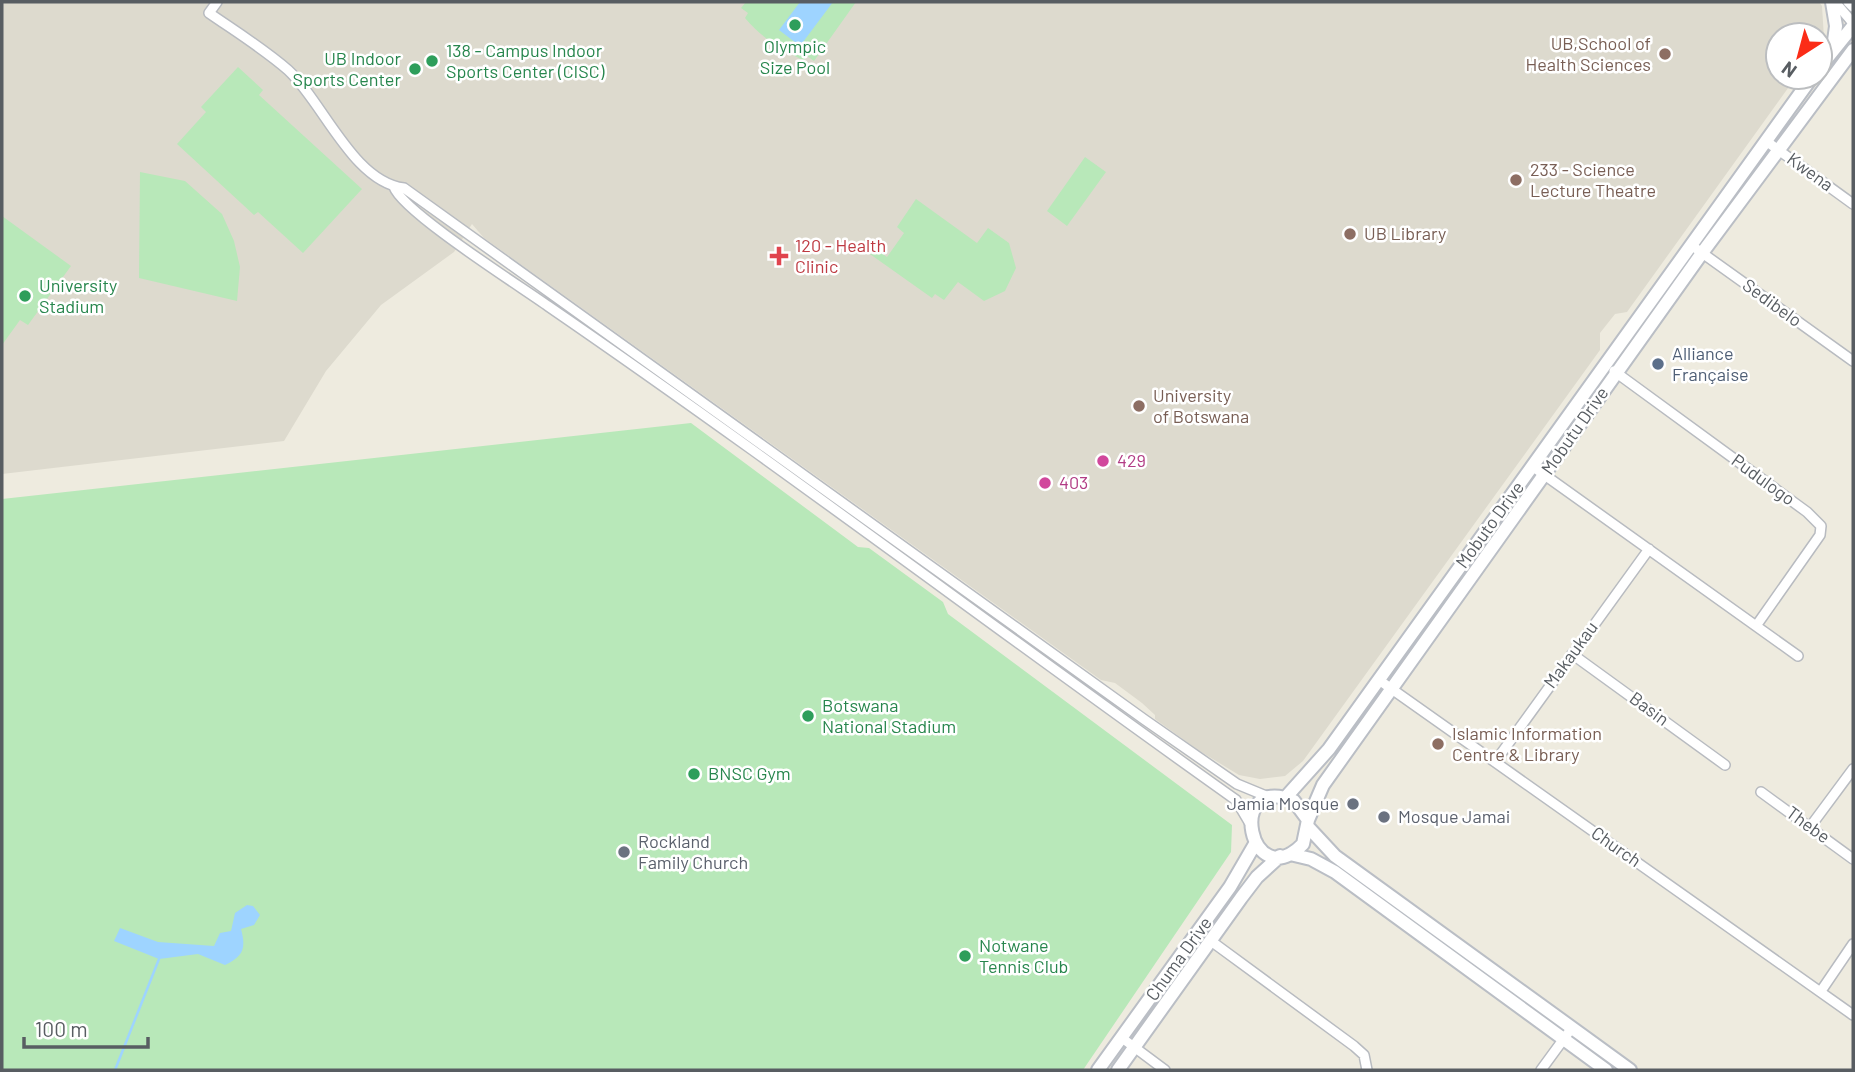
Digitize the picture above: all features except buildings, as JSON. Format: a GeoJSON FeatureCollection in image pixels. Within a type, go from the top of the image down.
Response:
{"type":"FeatureCollection","features":[{"type":"Feature","properties":{"kind":"main road"},"geometry":{"type":"LineString","coordinates":[[1834,2],[1834,39]]}},
{"type":"Feature","properties":{"kind":"main road"},"geometry":{"type":"LineString","coordinates":[[1834,49],[1853,24]]}},
{"type":"Feature","properties":{"kind":"main road","name":"Mobutu Drive"},"geometry":{"type":"LineString","coordinates":[[1308,824],[1323,785],[1630,354],[1697,249],[1852,54]]}},
{"type":"Feature","properties":{"kind":"main road","name":"Mobuto Drive"},"geometry":{"type":"LineString","coordinates":[[1286,797],[1316,766],[1619,345],[1697,249],[1766,141],[1802,91]]}},
{"type":"Feature","properties":{"kind":"main road"},"geometry":{"type":"LineString","coordinates":[[1619,345],[1630,354]]}},
{"type":"Feature","properties":{"kind":"main road"},"geometry":{"type":"LineString","coordinates":[[1606,1070],[1335,872],[1311,859],[1270,855],[1255,844],[1249,822],[1256,807],[1271,798],[1286,797],[1300,806],[1308,824],[1335,856],[1630,1070]]}},
{"type":"Feature","properties":{"kind":"main road"},"geometry":{"type":"LineString","coordinates":[[1285,855],[1303,844],[1308,824]]}},
{"type":"Feature","properties":{"kind":"main road","name":"Chuma Drive"},"geometry":{"type":"LineString","coordinates":[[1098,1070],[1230,887],[1255,844]]}},
{"type":"Feature","properties":{"kind":"main road","name":"Chuma Drive"},"geometry":{"type":"LineString","coordinates":[[1118,1070],[1257,877],[1285,855]]}},
{"type":"Feature","properties":{"kind":"street"},"geometry":{"type":"LineString","coordinates":[[217,2],[209,13],[287,69],[309,93],[355,156],[394,187],[403,201],[1236,800],[1249,822]]}},
{"type":"Feature","properties":{"kind":"street"},"geometry":{"type":"LineString","coordinates":[[1834,2],[1853,24]]}},
{"type":"Feature","properties":{"kind":"street"},"geometry":{"type":"LineString","coordinates":[[1848,2],[1853,7]]}},
{"type":"Feature","properties":{"kind":"street","name":"Kwena"},"geometry":{"type":"LineString","coordinates":[[1766,141],[1853,204]]}},
{"type":"Feature","properties":{"kind":"street"},"geometry":{"type":"LineString","coordinates":[[394,187],[404,188],[488,247],[1155,727],[1237,784],[1271,798]]}},
{"type":"Feature","properties":{"kind":"street"},"geometry":{"type":"LineString","coordinates":[[480,258],[488,247]]}},
{"type":"Feature","properties":{"kind":"street","name":"Sedibelo"},"geometry":{"type":"LineString","coordinates":[[1697,249],[1853,361]]}},
{"type":"Feature","properties":{"kind":"street"},"geometry":{"type":"LineString","coordinates":[[606,345],[613,336]]}},
{"type":"Feature","properties":{"kind":"street","name":"Pudulogo"},"geometry":{"type":"LineString","coordinates":[[1606,364],[1807,512],[1821,526],[1820,536],[1756,626]]}},
{"type":"Feature","properties":{"kind":"street"},"geometry":{"type":"LineString","coordinates":[[1532,466],[1798,656]]}},
{"type":"Feature","properties":{"kind":"street","name":"Makaukau"},"geometry":{"type":"LineString","coordinates":[[1495,762],[1649,549]]}},
{"type":"Feature","properties":{"kind":"street","name":"Basin"},"geometry":{"type":"LineString","coordinates":[[1572,654],[1726,765]]}},
{"type":"Feature","properties":{"kind":"street","name":"Church"},"geometry":{"type":"LineString","coordinates":[[1379,680],[1853,1015]]}},
{"type":"Feature","properties":{"kind":"street"},"geometry":{"type":"LineString","coordinates":[[1810,827],[1853,769]]}},
{"type":"Feature","properties":{"kind":"street","name":"Thebe"},"geometry":{"type":"LineString","coordinates":[[1762,792],[1853,859]]}},
{"type":"Feature","properties":{"kind":"street"},"geometry":{"type":"LineString","coordinates":[[1211,942],[1354,1046],[1364,1055],[1367,1070]]}},
{"type":"Feature","properties":{"kind":"street"},"geometry":{"type":"LineString","coordinates":[[1821,991],[1853,944]]}},
{"type":"Feature","properties":{"kind":"street"},"geometry":{"type":"LineString","coordinates":[[1541,1070],[1571,1029]]}},
{"type":"Feature","properties":{"kind":"street"},"geometry":{"type":"LineString","coordinates":[[1122,1038],[1165,1070]]}},
{"type":"Feature","properties":{"kind":"shaded area","name":"University of Botswana"},"geometry":{"type":"Polygon","coordinates":[[[2,2],[1819,2],[1822,6],[1823,21],[1764,21],[1764,91],[1786,91],[1627,312],[1615,314],[1600,333],[1600,350],[1303,761],[1285,776],[1260,779],[1239,775],[1198,750],[1155,719],[1155,715],[1142,703],[1115,683],[1101,680],[484,238],[472,224],[454,252],[381,305],[326,371],[284,441],[2,474],[2,2]]]}},
{"type":"Feature","properties":{"kind":"green space","name":"Olympic Size Pool"},"geometry":{"type":"Polygon","coordinates":[[[746,2],[856,2],[814,61],[807,56],[803,60],[795,56],[758,31],[745,18],[748,13],[741,8],[746,2]]]}},
{"type":"Feature","properties":{"kind":"green space"},"geometry":{"type":"Polygon","coordinates":[[[238,67],[263,90],[259,95],[362,189],[303,253],[258,212],[254,215],[177,144],[206,112],[201,107],[238,67]]]}},
{"type":"Feature","properties":{"kind":"green space"},"geometry":{"type":"Polygon","coordinates":[[[1085,157],[1106,172],[1067,226],[1047,211],[1085,157]]]}},
{"type":"Feature","properties":{"kind":"green space"},"geometry":{"type":"Polygon","coordinates":[[[140,172],[185,181],[222,214],[234,241],[240,267],[237,301],[139,278],[140,172]]]}},
{"type":"Feature","properties":{"kind":"green space"},"geometry":{"type":"Polygon","coordinates":[[[916,199],[977,243],[988,228],[1009,243],[1016,268],[1005,291],[984,301],[958,282],[944,300],[935,294],[932,298],[860,247],[865,241],[887,257],[904,233],[897,227],[916,199]]]}},
{"type":"Feature","properties":{"kind":"green space","name":"University Stadium"},"geometry":{"type":"Polygon","coordinates":[[[2,216],[71,266],[28,325],[20,320],[2,345],[2,216]]]}},
{"type":"Feature","properties":{"kind":"green space"},"geometry":{"type":"Polygon","coordinates":[[[691,423],[858,547],[869,548],[943,602],[948,614],[1232,825],[1231,852],[1083,1070],[2,1070],[2,499],[691,423]]]}},
{"type":"Feature","properties":{"kind":"water"},"geometry":{"type":"Polygon","coordinates":[[[800,2],[833,2],[800,46],[779,30],[800,2]]]}},
{"type":"Feature","properties":{"kind":"water"},"geometry":{"type":"Polygon","coordinates":[[[247,905],[253,906],[260,915],[254,925],[241,929],[242,951],[225,965],[198,954],[159,959],[114,941],[120,928],[158,942],[214,946],[220,933],[231,931],[235,913],[247,905]]]}},
{"type":"Feature","properties":{"kind":"waterway"},"geometry":{"type":"LineString","coordinates":[[115,1070],[159,959]]}},
{"type":"Feature","properties":{"kind":"place","name":"Olympic Size Pool"},"geometry":{"type":"Point","coordinates":[795,25]}},
{"type":"Feature","properties":{"kind":"place","name":"UB,School of Health Sciences"},"geometry":{"type":"Point","coordinates":[1665,54]}},
{"type":"Feature","properties":{"kind":"place","name":"138 - Campus Indoor Sports Center (CISC)"},"geometry":{"type":"Point","coordinates":[432,61]}},
{"type":"Feature","properties":{"kind":"place","name":"UB Indoor Sports Center"},"geometry":{"type":"Point","coordinates":[415,69]}},
{"type":"Feature","properties":{"kind":"place","name":"233 - Science Lecture Theatre"},"geometry":{"type":"Point","coordinates":[1516,180]}},
{"type":"Feature","properties":{"kind":"place","name":"UB Library"},"geometry":{"type":"Point","coordinates":[1350,234]}},
{"type":"Feature","properties":{"kind":"place","name":"120 - Health Clinic"},"geometry":{"type":"Point","coordinates":[779,256]}},
{"type":"Feature","properties":{"kind":"place","name":"University Stadium"},"geometry":{"type":"Point","coordinates":[25,296]}},
{"type":"Feature","properties":{"kind":"place","name":"Alliance Française"},"geometry":{"type":"Point","coordinates":[1658,364]}},
{"type":"Feature","properties":{"kind":"place","name":"University of Botswana"},"geometry":{"type":"Point","coordinates":[1139,406]}},
{"type":"Feature","properties":{"kind":"place","name":"429"},"geometry":{"type":"Point","coordinates":[1103,461]}},
{"type":"Feature","properties":{"kind":"place","name":"403"},"geometry":{"type":"Point","coordinates":[1045,483]}},
{"type":"Feature","properties":{"kind":"place","name":"Botswana National Stadium"},"geometry":{"type":"Point","coordinates":[808,716]}},
{"type":"Feature","properties":{"kind":"place","name":"Islamic Information Centre & Library"},"geometry":{"type":"Point","coordinates":[1438,744]}},
{"type":"Feature","properties":{"kind":"place","name":"BNSC Gym"},"geometry":{"type":"Point","coordinates":[694,774]}},
{"type":"Feature","properties":{"kind":"place","name":"Jamia Mosque"},"geometry":{"type":"Point","coordinates":[1353,804]}},
{"type":"Feature","properties":{"kind":"place","name":"Mosque Jamai"},"geometry":{"type":"Point","coordinates":[1384,817]}},
{"type":"Feature","properties":{"kind":"place","name":"Rockland Family Church"},"geometry":{"type":"Point","coordinates":[624,852]}},
{"type":"Feature","properties":{"kind":"place","name":"Notwane Tennis Club"},"geometry":{"type":"Point","coordinates":[965,956]}}]}
